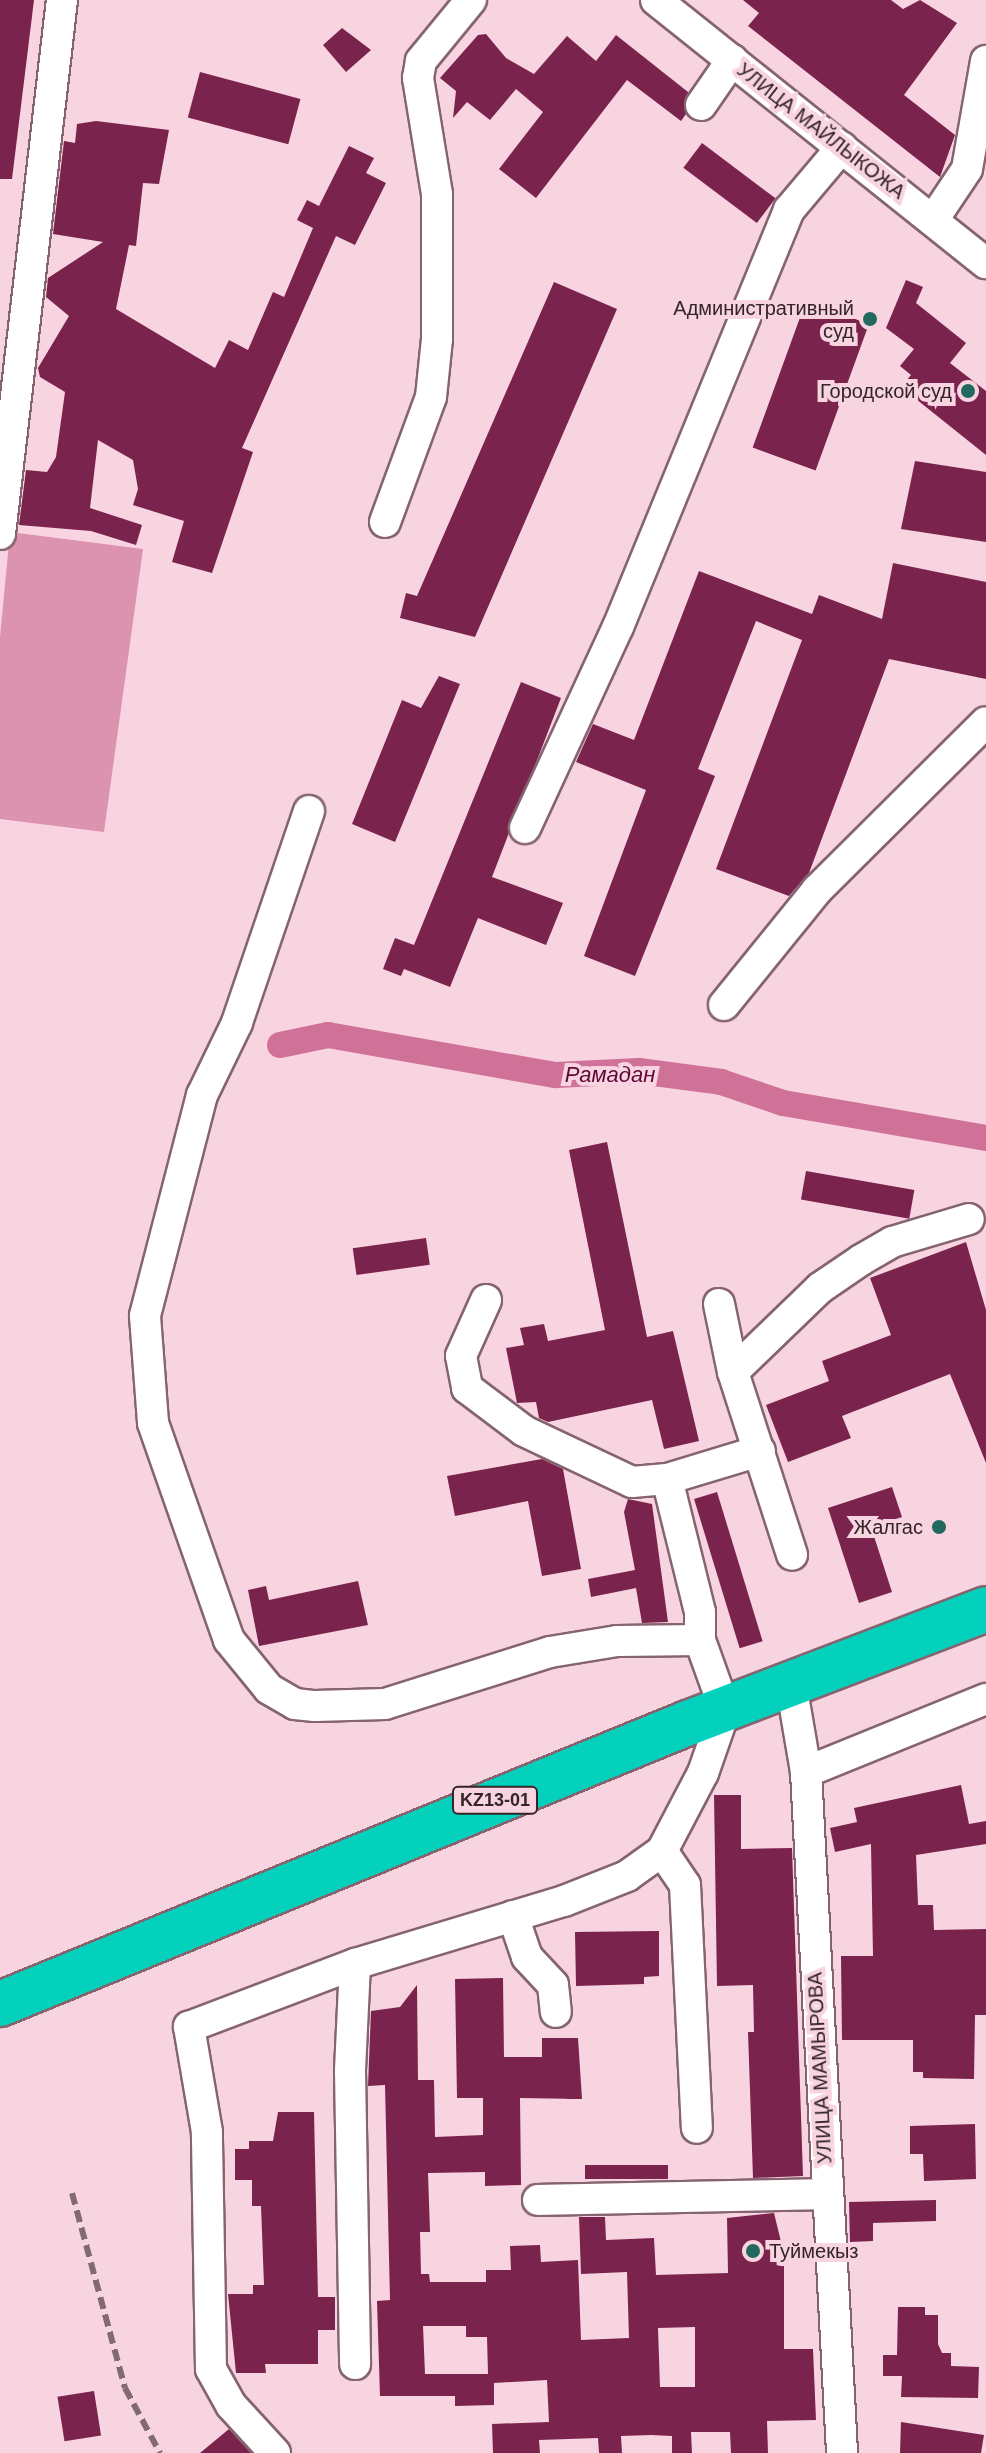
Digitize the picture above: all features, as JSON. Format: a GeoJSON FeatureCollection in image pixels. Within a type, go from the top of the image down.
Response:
{"type":"FeatureCollection","features":[{"type":"Feature","properties":{"kind":"highway","name":"KZ13-01"},"geometry":{"type":"LineString","coordinates":[[4,2002],[725,1710],[986,1609]]}},
{"type":"Feature","properties":{"kind":"street"},"geometry":{"type":"LineString","coordinates":[[0,534],[62,0]]}},
{"type":"Feature","properties":{"kind":"street"},"geometry":{"type":"LineString","coordinates":[[385,522],[431,397],[437,339],[437,194],[419,70],[471,0]]}},
{"type":"Feature","properties":{"kind":"street","name":"УЛИЦА МАЙЛЫКОЖА"},"geometry":{"type":"LineString","coordinates":[[656,0],[986,263]]}},
{"type":"Feature","properties":{"kind":"street"},"geometry":{"type":"LineString","coordinates":[[701,105],[732,60]]}},
{"type":"Feature","properties":{"kind":"street"},"geometry":{"type":"LineString","coordinates":[[933,220],[967,169],[986,61]]}},
{"type":"Feature","properties":{"kind":"street"},"geometry":{"type":"LineString","coordinates":[[525,828],[618,627],[789,210],[842,147]]}},
{"type":"Feature","properties":{"kind":"street"},"geometry":{"type":"LineString","coordinates":[[724,1005],[817,890],[986,722]]}},
{"type":"Feature","properties":{"kind":"street"},"geometry":{"type":"LineString","coordinates":[[309,811],[237,1023],[202,1095],[145,1316],[153,1423],[229,1640],[269,1689],[295,1704],[315,1706],[385,1704],[550,1652],[617,1641],[700,1640]]}},
{"type":"Feature","properties":{"kind":"street"},"geometry":{"type":"LineString","coordinates":[[733,1372],[820,1288],[861,1260],[892,1242],[969,1219]]}},
{"type":"Feature","properties":{"kind":"street"},"geometry":{"type":"LineString","coordinates":[[486,1300],[461,1356],[467,1388],[524,1431],[632,1482],[667,1479],[760,1451]]}},
{"type":"Feature","properties":{"kind":"street"},"geometry":{"type":"LineString","coordinates":[[719,1304],[733,1372],[792,1555]]}},
{"type":"Feature","properties":{"kind":"street"},"geometry":{"type":"LineString","coordinates":[[275,2453],[231,2405],[211,2369],[207,2132],[189,2027],[355,1964],[513,1916],[627,1876],[662,1851],[703,1773],[725,1710],[700,1640],[700,1612],[667,1479]]}},
{"type":"Feature","properties":{"kind":"street","name":"УЛИЦА МАМЫРОВА"},"geometry":{"type":"LineString","coordinates":[[791,1684],[806,1772],[842,2453]]}},
{"type":"Feature","properties":{"kind":"street"},"geometry":{"type":"LineString","coordinates":[[806,1772],[986,1699]]}},
{"type":"Feature","properties":{"kind":"street"},"geometry":{"type":"LineString","coordinates":[[662,1851],[685,1885],[697,2128]]}},
{"type":"Feature","properties":{"kind":"street"},"geometry":{"type":"LineString","coordinates":[[513,1916],[527,1957],[553,1985],[556,2012]]}},
{"type":"Feature","properties":{"kind":"street"},"geometry":{"type":"LineString","coordinates":[[355,1964],[350,2071],[355,2364]]}},
{"type":"Feature","properties":{"kind":"street"},"geometry":{"type":"LineString","coordinates":[[538,2200],[827,2194]]}},
{"type":"Feature","properties":{"kind":"shaded area"},"geometry":{"type":"Polygon","coordinates":[[[10,532],[143,549],[104,832],[0,819],[0,637],[10,532]]]}},
{"type":"Feature","properties":{"kind":"building"},"geometry":{"type":"Polygon","coordinates":[[[0,0],[34,0],[12,179],[0,179],[0,0]]]}},
{"type":"Feature","properties":{"kind":"building"},"geometry":{"type":"Polygon","coordinates":[[[743,0],[891,0],[903,9],[920,0],[957,23],[904,95],[955,135],[940,177],[748,26],[759,13],[743,0]]]}},
{"type":"Feature","properties":{"kind":"building"},"geometry":{"type":"Polygon","coordinates":[[[342,28],[371,50],[346,72],[323,45],[342,28]]]}},
{"type":"Feature","properties":{"kind":"building"},"geometry":{"type":"Polygon","coordinates":[[[486,34],[506,58],[534,74],[567,36],[596,61],[616,35],[688,92],[686,114],[681,121],[627,80],[536,198],[499,169],[543,112],[516,89],[490,120],[467,102],[453,118],[456,91],[440,78],[478,35],[486,34]]]}},
{"type":"Feature","properties":{"kind":"building"},"geometry":{"type":"Polygon","coordinates":[[[200,72],[300,99],[288,144],[188,117],[200,72]]]}},
{"type":"Feature","properties":{"kind":"building"},"geometry":{"type":"Polygon","coordinates":[[[96,121],[169,130],[159,184],[143,183],[136,246],[129,245],[116,309],[215,368],[229,340],[248,350],[273,292],[284,297],[313,228],[297,220],[307,200],[319,206],[349,146],[374,158],[366,173],[386,183],[355,245],[336,236],[242,448],[253,452],[212,573],[172,562],[184,521],[133,505],[138,489],[133,460],[98,440],[90,508],[142,525],[136,545],[91,531],[19,525],[26,470],[47,472],[56,457],[65,392],[40,377],[38,368],[69,316],[46,297],[48,278],[103,242],[53,234],[64,141],[75,143],[77,124],[96,121]]]}},
{"type":"Feature","properties":{"kind":"building"},"geometry":{"type":"Polygon","coordinates":[[[702,143],[775,198],[757,223],[683,168],[702,143]]]}},
{"type":"Feature","properties":{"kind":"building"},"geometry":{"type":"Polygon","coordinates":[[[906,280],[923,287],[916,303],[966,343],[950,363],[986,391],[986,455],[901,387],[911,375],[900,366],[914,349],[886,328],[906,280]]]}},
{"type":"Feature","properties":{"kind":"building"},"geometry":{"type":"Polygon","coordinates":[[[554,282],[617,309],[475,637],[400,618],[406,593],[417,596],[554,282]]]}},
{"type":"Feature","properties":{"kind":"building"},"geometry":{"type":"Polygon","coordinates":[[[806,301],[869,324],[816,471],[753,448],[806,301]]]}},
{"type":"Feature","properties":{"kind":"building"},"geometry":{"type":"Polygon","coordinates":[[[915,461],[986,472],[986,542],[901,529],[915,461]]]}},
{"type":"Feature","properties":{"kind":"building"},"geometry":{"type":"Polygon","coordinates":[[[893,563],[986,582],[986,679],[889,659],[809,873],[789,896],[716,869],[802,640],[756,621],[698,769],[715,776],[635,976],[584,956],[646,790],[576,762],[593,724],[634,740],[699,571],[812,614],[819,595],[882,619],[893,563]]]}},
{"type":"Feature","properties":{"kind":"building"},"geometry":{"type":"Polygon","coordinates":[[[439,676],[460,684],[395,842],[352,824],[402,700],[421,708],[439,676]]]}},
{"type":"Feature","properties":{"kind":"building"},"geometry":{"type":"Polygon","coordinates":[[[521,682],[561,698],[492,877],[563,903],[546,945],[478,918],[450,987],[404,969],[401,976],[383,969],[395,938],[414,945],[521,682]]]}},
{"type":"Feature","properties":{"kind":"building"},"geometry":{"type":"Polygon","coordinates":[[[607,1142],[647,1337],[673,1331],[699,1441],[664,1449],[652,1400],[548,1422],[539,1418],[536,1402],[517,1403],[506,1348],[524,1345],[520,1328],[544,1324],[548,1341],[605,1330],[569,1150],[607,1142]]]}},
{"type":"Feature","properties":{"kind":"building"},"geometry":{"type":"Polygon","coordinates":[[[806,1171],[914,1190],[909,1219],[801,1200],[806,1171]]]}},
{"type":"Feature","properties":{"kind":"building"},"geometry":{"type":"Polygon","coordinates":[[[426,1238],[430,1265],[356,1275],[353,1248],[426,1238]]]}},
{"type":"Feature","properties":{"kind":"building"},"geometry":{"type":"Polygon","coordinates":[[[966,1242],[986,1310],[986,1463],[950,1374],[842,1416],[851,1438],[788,1462],[766,1405],[829,1381],[822,1361],[891,1335],[870,1278],[966,1242]]]}},
{"type":"Feature","properties":{"kind":"building"},"geometry":{"type":"Polygon","coordinates":[[[542,1459],[563,1469],[581,1569],[542,1576],[528,1501],[455,1516],[447,1476],[542,1459]]]}},
{"type":"Feature","properties":{"kind":"building"},"geometry":{"type":"Polygon","coordinates":[[[892,1487],[902,1517],[871,1527],[892,1592],[859,1603],[828,1508],[892,1487]]]}},
{"type":"Feature","properties":{"kind":"building"},"geometry":{"type":"Polygon","coordinates":[[[717,1492],[763,1641],[740,1648],[694,1499],[717,1492]]]}},
{"type":"Feature","properties":{"kind":"building"},"geometry":{"type":"Polygon","coordinates":[[[628,1499],[652,1504],[668,1622],[642,1623],[636,1588],[591,1597],[588,1579],[635,1570],[624,1512],[628,1499]]]}},
{"type":"Feature","properties":{"kind":"building"},"geometry":{"type":"Polygon","coordinates":[[[358,1581],[368,1625],[259,1646],[248,1590],[266,1586],[269,1600],[358,1581]]]}},
{"type":"Feature","properties":{"kind":"building"},"geometry":{"type":"Polygon","coordinates":[[[961,1785],[969,1824],[986,1821],[986,1844],[916,1855],[918,1905],[933,1905],[934,1930],[986,1929],[986,2015],[975,2015],[974,2079],[923,2078],[923,2072],[913,2072],[913,2040],[842,2040],[841,1956],[873,1956],[871,1844],[835,1852],[830,1828],[857,1822],[854,1808],[961,1785]]]}},
{"type":"Feature","properties":{"kind":"building"},"geometry":{"type":"Polygon","coordinates":[[[714,1795],[741,1795],[741,1849],[792,1848],[803,2176],[753,2178],[748,2032],[754,2032],[753,1985],[717,1986],[714,1795]]]}},
{"type":"Feature","properties":{"kind":"building"},"geometry":{"type":"Polygon","coordinates":[[[659,1931],[659,1976],[644,1977],[644,1984],[576,1986],[575,1932],[659,1931]]]}},
{"type":"Feature","properties":{"kind":"building"},"geometry":{"type":"Polygon","coordinates":[[[503,1978],[504,2057],[542,2057],[542,2038],[578,2038],[582,2099],[520,2098],[521,2185],[485,2186],[485,2172],[428,2173],[430,2232],[420,2232],[421,2274],[429,2274],[430,2282],[486,2282],[486,2270],[511,2270],[510,2246],[540,2245],[541,2262],[578,2260],[581,2340],[629,2338],[627,2272],[581,2274],[579,2217],[605,2217],[606,2240],[654,2238],[656,2275],[728,2273],[727,2218],[774,2213],[784,2254],[784,2349],[813,2349],[816,2420],[767,2421],[768,2453],[731,2453],[730,2432],[691,2432],[692,2453],[672,2453],[672,2436],[651,2435],[621,2436],[622,2453],[599,2453],[598,2438],[539,2440],[540,2453],[493,2453],[492,2424],[549,2422],[547,2380],[494,2383],[494,2405],[455,2406],[455,2396],[380,2396],[377,2301],[390,2300],[385,2085],[368,2086],[371,2011],[400,2007],[417,1985],[418,2080],[434,2080],[435,2137],[483,2135],[483,2098],[457,2098],[455,1979],[503,1978]],[[423,2326],[425,2374],[488,2374],[487,2337],[466,2337],[466,2326],[423,2326]],[[695,2327],[658,2328],[660,2387],[695,2387],[695,2327]]]}},
{"type":"Feature","properties":{"kind":"building"},"geometry":{"type":"Polygon","coordinates":[[[278,2112],[314,2112],[318,2297],[335,2297],[335,2330],[318,2330],[318,2364],[265,2364],[266,2373],[236,2373],[228,2294],[253,2294],[253,2285],[264,2285],[261,2206],[252,2206],[252,2180],[235,2180],[235,2149],[249,2149],[249,2141],[273,2141],[278,2112]]]}},
{"type":"Feature","properties":{"kind":"building"},"geometry":{"type":"Polygon","coordinates":[[[975,2124],[976,2179],[924,2181],[923,2154],[910,2154],[910,2126],[975,2124]]]}},
{"type":"Feature","properties":{"kind":"building"},"geometry":{"type":"Polygon","coordinates":[[[585,2165],[668,2165],[668,2179],[585,2179],[585,2165]]]}},
{"type":"Feature","properties":{"kind":"building"},"geometry":{"type":"Polygon","coordinates":[[[936,2200],[936,2221],[873,2223],[873,2241],[850,2242],[849,2202],[936,2200]]]}},
{"type":"Feature","properties":{"kind":"building"},"geometry":{"type":"Polygon","coordinates":[[[898,2307],[925,2307],[925,2315],[938,2315],[938,2344],[942,2353],[951,2353],[951,2366],[979,2367],[978,2398],[901,2397],[902,2376],[883,2376],[883,2355],[897,2355],[898,2307]]]}},
{"type":"Feature","properties":{"kind":"building"},"geometry":{"type":"Polygon","coordinates":[[[94,2391],[101,2435],[64,2441],[57,2397],[94,2391]]]}},
{"type":"Feature","properties":{"kind":"building"},"geometry":{"type":"Polygon","coordinates":[[[901,2422],[984,2435],[981,2453],[900,2453],[901,2422]]]}},
{"type":"Feature","properties":{"kind":"building"},"geometry":{"type":"Polygon","coordinates":[[[229,2429],[251,2453],[200,2453],[229,2429]]]}},
{"type":"Feature","properties":{"kind":"waterway","name":"Рамадан"},"geometry":{"type":"LineString","coordinates":[[280,1045],[328,1035],[556,1075],[639,1071],[721,1082],[783,1103],[986,1138]]}},
{"type":"Feature","properties":{"kind":"railway"},"geometry":{"type":"LineString","coordinates":[[72,2193],[125,2388],[160,2453]]}},
{"type":"Feature","properties":{"kind":"place","name":"Административный суд"},"geometry":{"type":"Point","coordinates":[870,319]}},
{"type":"Feature","properties":{"kind":"place","name":"Городской суд"},"geometry":{"type":"Point","coordinates":[968,391]}},
{"type":"Feature","properties":{"kind":"place","name":"Жалгас"},"geometry":{"type":"Point","coordinates":[939,1527]}},
{"type":"Feature","properties":{"kind":"place","name":"Туймекыз"},"geometry":{"type":"Point","coordinates":[753,2251]}}]}
